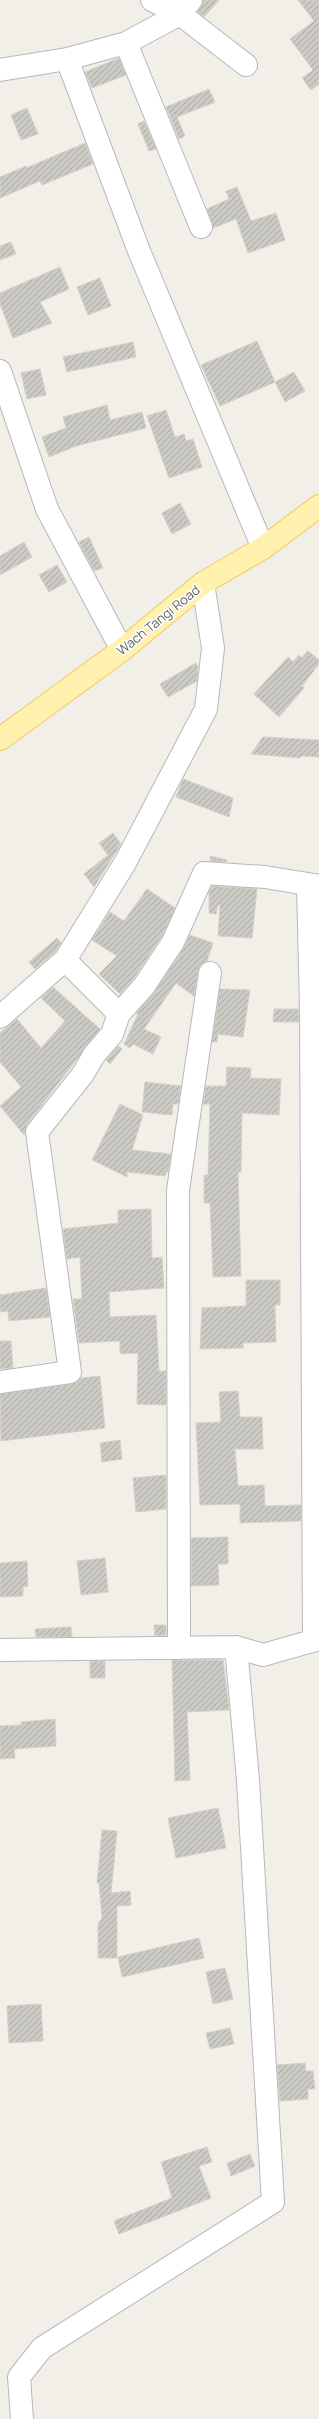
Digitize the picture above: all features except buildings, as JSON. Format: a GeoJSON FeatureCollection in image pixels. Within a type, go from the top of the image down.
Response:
{"type":"FeatureCollection","features":[{"type":"Feature","properties":{"kind":"main road","name":"Wach Tangi Road"},"geometry":{"type":"LineString","coordinates":[[0,739],[122,650],[203,583],[263,548],[319,506]]}},
{"type":"Feature","properties":{"kind":"street"},"geometry":{"type":"LineString","coordinates":[[152,0],[185,7],[246,65]]}},
{"type":"Feature","properties":{"kind":"street"},"geometry":{"type":"LineString","coordinates":[[0,70],[67,59],[126,43],[185,7]]}},
{"type":"Feature","properties":{"kind":"street"},"geometry":{"type":"LineString","coordinates":[[126,43],[201,227]]}},
{"type":"Feature","properties":{"kind":"street"},"geometry":{"type":"LineString","coordinates":[[67,59],[139,251],[263,548]]}},
{"type":"Feature","properties":{"kind":"street"},"geometry":{"type":"LineString","coordinates":[[0,372],[47,510],[122,650]]}},
{"type":"Feature","properties":{"kind":"street"},"geometry":{"type":"LineString","coordinates":[[0,1017],[65,960],[125,863],[206,710],[213,648],[203,583]]}},
{"type":"Feature","properties":{"kind":"street"},"geometry":{"type":"LineString","coordinates":[[0,1382],[70,1372],[38,1132],[112,1034],[119,1014],[144,986],[173,942],[204,873],[265,877],[313,885],[312,1017],[316,1639],[263,1655],[236,1647],[0,1650]]}},
{"type":"Feature","properties":{"kind":"street"},"geometry":{"type":"LineString","coordinates":[[65,960],[119,1014]]}},
{"type":"Feature","properties":{"kind":"street"},"geometry":{"type":"LineString","coordinates":[[179,1648],[178,1190],[210,973]]}},
{"type":"Feature","properties":{"kind":"street"},"geometry":{"type":"LineString","coordinates":[[22,2419],[19,2377],[42,2348],[273,2202],[248,1780],[236,1647]]}}]}
